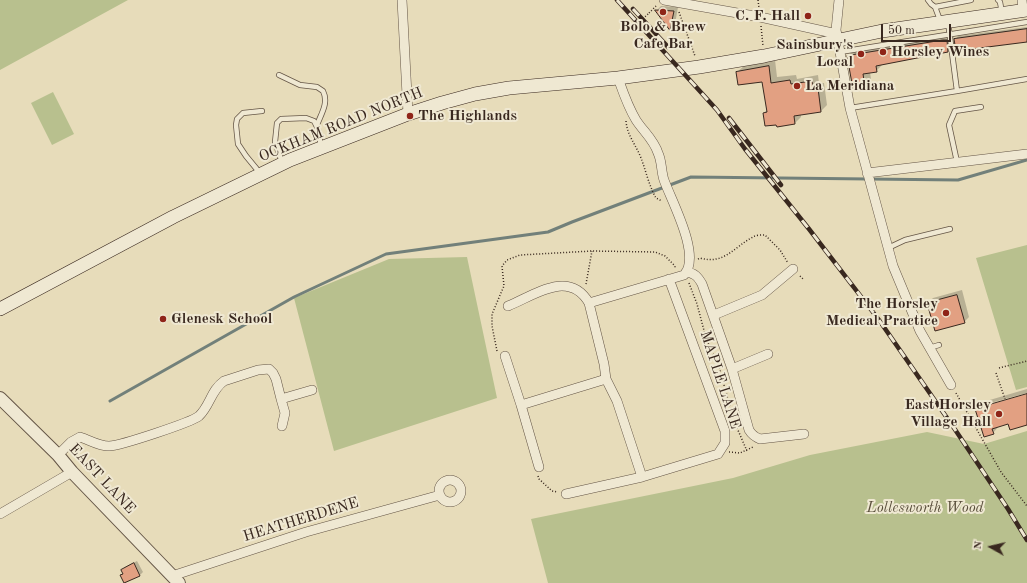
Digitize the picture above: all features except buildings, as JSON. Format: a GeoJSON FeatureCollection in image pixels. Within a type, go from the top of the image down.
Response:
{"type":"FeatureCollection","features":[{"type":"Feature","properties":{"kind":"main road","name":"OCKHAM ROAD NORTH"},"geometry":{"type":"LineString","coordinates":[[0,309],[173,217],[282,163],[408,114],[475,94],[509,88],[618,78],[674,71],[764,56],[882,32],[946,27],[1002,14],[1025,11]]}},
{"type":"Feature","properties":{"kind":"street"},"geometry":{"type":"LineString","coordinates":[[402,0],[404,12],[408,114]]}},
{"type":"Feature","properties":{"kind":"street"},"geometry":{"type":"LineString","coordinates":[[839,0],[838,42],[850,108],[893,266],[920,331],[930,348],[941,360],[955,384]]}},
{"type":"Feature","properties":{"kind":"street"},"geometry":{"type":"LineString","coordinates":[[661,2],[692,2],[815,28],[838,42]]}},
{"type":"Feature","properties":{"kind":"street"},"geometry":{"type":"LineString","coordinates":[[815,28],[816,45]]}},
{"type":"Feature","properties":{"kind":"street"},"geometry":{"type":"LineString","coordinates":[[618,78],[624,96],[636,119],[652,140],[659,153],[664,180],[689,245],[686,272]]}},
{"type":"Feature","properties":{"kind":"street"},"geometry":{"type":"LineString","coordinates":[[867,173],[1027,154]]}},
{"type":"Feature","properties":{"kind":"street"},"geometry":{"type":"LineString","coordinates":[[714,315],[762,295],[792,269]]}},
{"type":"Feature","properties":{"kind":"street"},"geometry":{"type":"LineString","coordinates":[[589,303],[672,279],[686,272],[697,276],[714,315],[732,369],[749,430],[755,438],[768,439],[804,434]]}},
{"type":"Feature","properties":{"kind":"street","name":"MAPLE LANE"},"geometry":{"type":"LineString","coordinates":[[566,494],[642,477],[718,454],[725,444],[725,431],[672,279]]}},
{"type":"Feature","properties":{"kind":"street"},"geometry":{"type":"LineString","coordinates":[[508,306],[554,286],[572,287],[584,294],[589,303],[604,364],[606,379],[617,401],[642,477]]}},
{"type":"Feature","properties":{"kind":"street"},"geometry":{"type":"LineString","coordinates":[[732,369],[768,354]]}},
{"type":"Feature","properties":{"kind":"street"},"geometry":{"type":"LineString","coordinates":[[506,356],[539,467]]}},
{"type":"Feature","properties":{"kind":"street"},"geometry":{"type":"LineString","coordinates":[[58,455],[71,442],[80,437],[103,446],[118,445],[192,420],[203,411],[219,384],[258,370],[269,370],[273,373],[286,413],[282,426]]}},
{"type":"Feature","properties":{"kind":"street"},"geometry":{"type":"LineString","coordinates":[[521,404],[606,379]]}},
{"type":"Feature","properties":{"kind":"street"},"geometry":{"type":"LineString","coordinates":[[281,399],[312,390]]}},
{"type":"Feature","properties":{"kind":"street","name":"EAST LANE"},"geometry":{"type":"LineString","coordinates":[[0,398],[58,455],[72,472],[175,579]]}},
{"type":"Feature","properties":{"kind":"street"},"geometry":{"type":"LineString","coordinates":[[0,514],[72,472]]}},
{"type":"Feature","properties":{"kind":"street","name":"HEATHERDENE"},"geometry":{"type":"LineString","coordinates":[[175,579],[306,532],[440,495]]}},
{"type":"Feature","properties":{"kind":"lane"},"geometry":{"type":"LineString","coordinates":[[928,0],[935,7],[946,27],[957,91]]}},
{"type":"Feature","properties":{"kind":"lane"},"geometry":{"type":"LineString","coordinates":[[935,7],[971,0]]}},
{"type":"Feature","properties":{"kind":"lane"},"geometry":{"type":"LineString","coordinates":[[998,0],[1000,2],[1002,14]]}},
{"type":"Feature","properties":{"kind":"lane"},"geometry":{"type":"LineString","coordinates":[[946,27],[1025,11]]}},
{"type":"Feature","properties":{"kind":"lane"},"geometry":{"type":"LineString","coordinates":[[279,76],[300,85],[317,87],[323,91],[326,100],[325,106],[317,125],[321,148]]}},
{"type":"Feature","properties":{"kind":"lane"},"geometry":{"type":"LineString","coordinates":[[850,108],[1027,79]]}},
{"type":"Feature","properties":{"kind":"lane"},"geometry":{"type":"LineString","coordinates":[[957,162],[949,125],[953,114],[955,111],[981,107]]}},
{"type":"Feature","properties":{"kind":"lane"},"geometry":{"type":"LineString","coordinates":[[261,174],[241,150],[238,144],[236,125],[237,119],[243,112],[262,112]]}},
{"type":"Feature","properties":{"kind":"lane"},"geometry":{"type":"LineString","coordinates":[[282,163],[274,142],[278,121],[281,119],[306,118],[312,120],[317,125]]}},
{"type":"Feature","properties":{"kind":"lane"},"geometry":{"type":"LineString","coordinates":[[888,248],[905,240],[950,229]]}},
{"type":"Feature","properties":{"kind":"lane"},"geometry":{"type":"LineString","coordinates":[[930,348],[939,345]]}},
{"type":"Feature","properties":{"kind":"path"},"geometry":{"type":"LineString","coordinates":[[632,29],[661,2]]}},
{"type":"Feature","properties":{"kind":"path"},"geometry":{"type":"LineString","coordinates":[[675,2],[699,67]]}},
{"type":"Feature","properties":{"kind":"path"},"geometry":{"type":"LineString","coordinates":[[760,17],[764,56]]}},
{"type":"Feature","properties":{"kind":"path"},"geometry":{"type":"LineString","coordinates":[[626,120],[630,139],[638,150],[651,188],[656,197]]}},
{"type":"Feature","properties":{"kind":"path"},"geometry":{"type":"LineString","coordinates":[[746,450],[734,421],[719,367],[706,338],[697,304],[686,272],[695,260],[700,258],[712,261],[722,258],[733,252],[754,236],[765,235],[780,250],[792,269],[804,280]]}},
{"type":"Feature","properties":{"kind":"path"},"geometry":{"type":"LineString","coordinates":[[495,340],[492,326],[492,314],[504,286],[502,266],[507,260],[520,255],[592,250],[655,252],[665,256],[675,266],[672,279]]}},
{"type":"Feature","properties":{"kind":"path"},"geometry":{"type":"LineString","coordinates":[[584,294],[592,250]]}},
{"type":"Feature","properties":{"kind":"path"},"geometry":{"type":"LineString","coordinates":[[999,368],[1027,361]]}},
{"type":"Feature","properties":{"kind":"path"},"geometry":{"type":"LineString","coordinates":[[996,373],[1005,399]]}},
{"type":"Feature","properties":{"kind":"path"},"geometry":{"type":"LineString","coordinates":[[955,384],[1001,472],[1027,506]]}},
{"type":"Feature","properties":{"kind":"path"},"geometry":{"type":"LineString","coordinates":[[721,450],[732,453],[740,453],[768,439]]}},
{"type":"Feature","properties":{"kind":"green space"},"geometry":{"type":"Polygon","coordinates":[[[0,0],[128,0],[0,70],[0,0]]]}},
{"type":"Feature","properties":{"kind":"green space"},"geometry":{"type":"Polygon","coordinates":[[[53,92],[74,134],[52,145],[31,103],[53,92]]]}},
{"type":"Feature","properties":{"kind":"green space"},"geometry":{"type":"Polygon","coordinates":[[[1027,245],[1027,387],[1016,390],[976,258],[1027,245]]]}},
{"type":"Feature","properties":{"kind":"green space"},"geometry":{"type":"Polygon","coordinates":[[[467,257],[497,398],[334,451],[294,298],[389,259],[467,257]]]}},
{"type":"Feature","properties":{"kind":"green space","name":"Lollesworth Wood"},"geometry":{"type":"Polygon","coordinates":[[[1027,431],[1027,583],[548,583],[531,519],[733,478],[810,455],[927,432],[984,444],[1027,431]]]}},
{"type":"Feature","properties":{"kind":"waterway"},"geometry":{"type":"LineString","coordinates":[[110,401],[294,297],[386,254],[548,232],[691,177],[958,180],[1027,160]]}},
{"type":"Feature","properties":{"kind":"railway"},"geometry":{"type":"LineString","coordinates":[[617,0],[717,110],[745,149],[879,320],[954,428],[1027,540]]}},
{"type":"Feature","properties":{"kind":"railway"},"geometry":{"type":"LineString","coordinates":[[633,9],[668,47]]}},
{"type":"Feature","properties":{"kind":"railway"},"geometry":{"type":"LineString","coordinates":[[729,118],[781,185]]}},
{"type":"Feature","properties":{"kind":"place","name":"Bolo & Brew Cafe Bar"},"geometry":{"type":"Point","coordinates":[663,12]}},
{"type":"Feature","properties":{"kind":"place","name":"C. F. Hall"},"geometry":{"type":"Point","coordinates":[808,16]}},
{"type":"Feature","properties":{"kind":"place","name":"Horsley Wines"},"geometry":{"type":"Point","coordinates":[883,52]}},
{"type":"Feature","properties":{"kind":"place","name":"Sainsbury's Local"},"geometry":{"type":"Point","coordinates":[861,54]}},
{"type":"Feature","properties":{"kind":"place","name":"La Meridiana"},"geometry":{"type":"Point","coordinates":[797,86]}},
{"type":"Feature","properties":{"kind":"place","name":"The Highlands"},"geometry":{"type":"Point","coordinates":[410,116]}},
{"type":"Feature","properties":{"kind":"place","name":"The Horsley Medical Practice"},"geometry":{"type":"Point","coordinates":[946,313]}},
{"type":"Feature","properties":{"kind":"place","name":"Glenesk School"},"geometry":{"type":"Point","coordinates":[163,319]}},
{"type":"Feature","properties":{"kind":"place","name":"East Horsley Village Hall"},"geometry":{"type":"Point","coordinates":[999,414]}}]}
